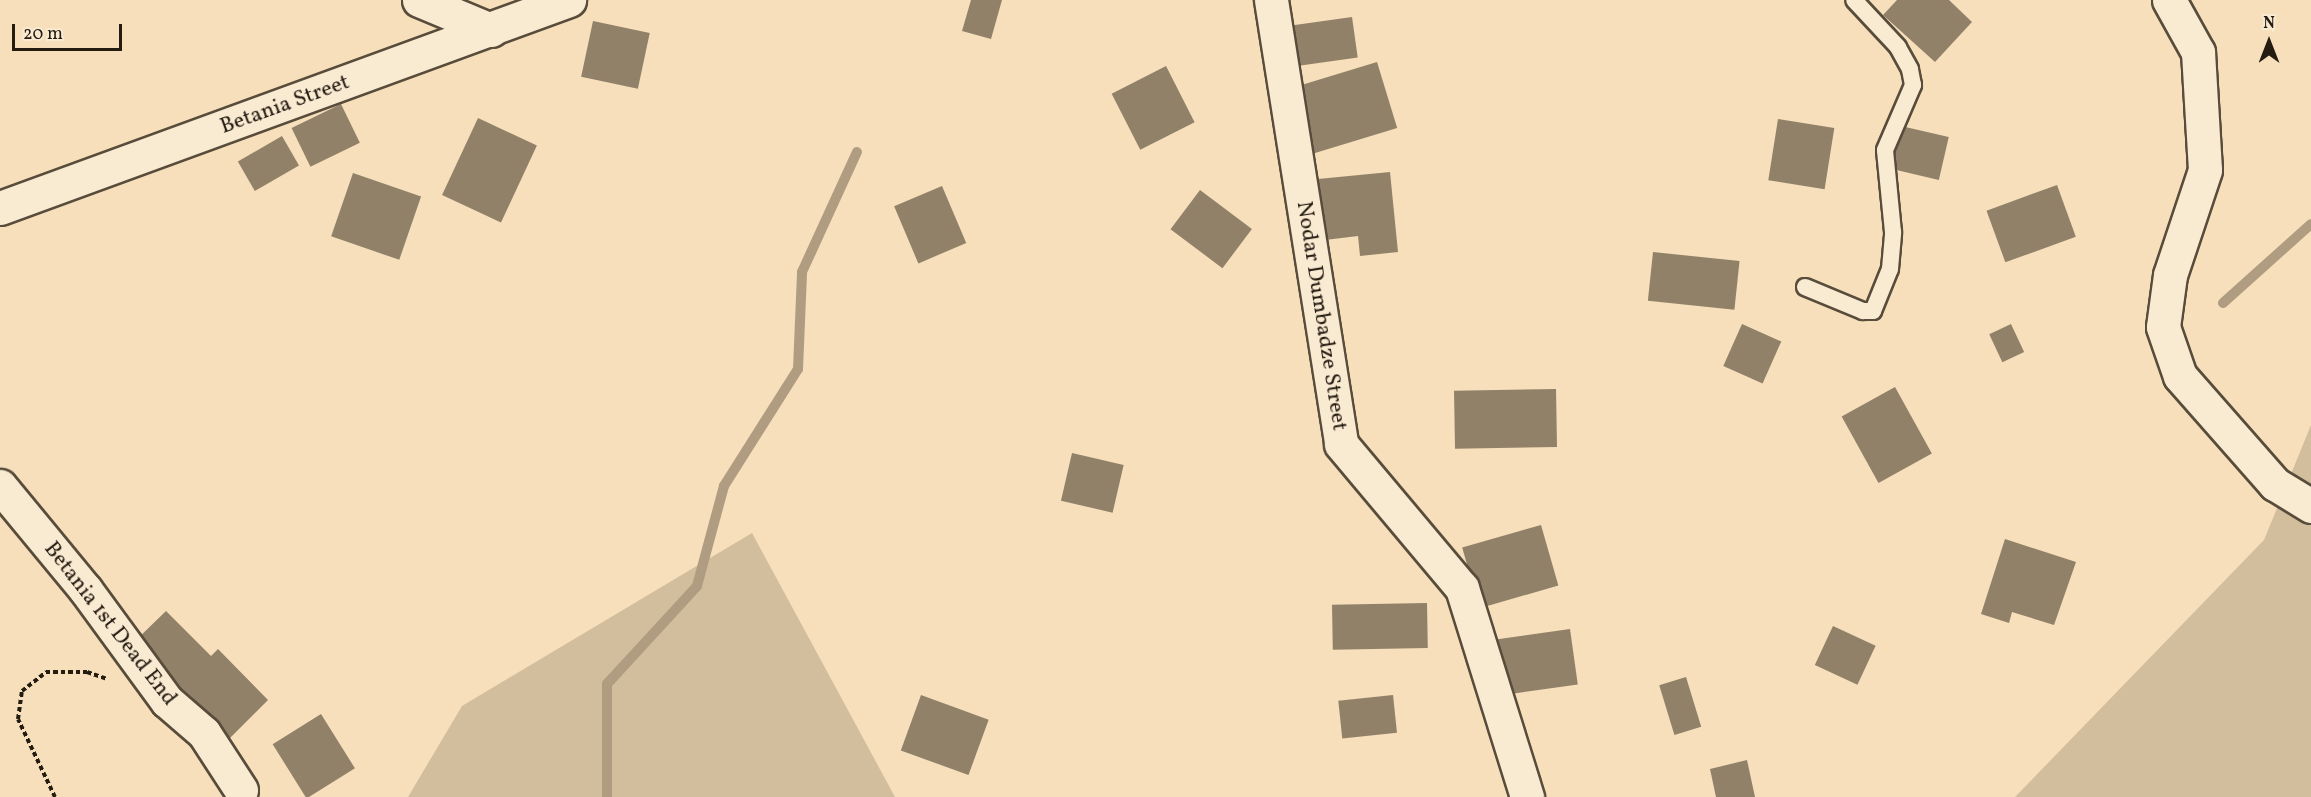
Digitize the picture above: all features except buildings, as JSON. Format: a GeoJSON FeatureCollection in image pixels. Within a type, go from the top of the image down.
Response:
{"type":"FeatureCollection","features":[{"type":"Feature","properties":{"kind":"street"},"geometry":{"type":"LineString","coordinates":[[418,0],[491,30]]}},
{"type":"Feature","properties":{"kind":"street","name":"Betania Street"},"geometry":{"type":"LineString","coordinates":[[0,208],[570,0]]}},
{"type":"Feature","properties":{"kind":"street","name":"Nodar Dumbadze Street"},"geometry":{"type":"LineString","coordinates":[[1271,0],[1341,444],[1462,588],[1527,797]]}},
{"type":"Feature","properties":{"kind":"street"},"geometry":{"type":"LineString","coordinates":[[2169,0],[2198,52],[2205,170],[2170,275],[2163,327],[2180,376],[2275,484],[2311,506]]}},
{"type":"Feature","properties":{"kind":"street","name":"Betania 1st Dead End"},"geometry":{"type":"LineString","coordinates":[[0,486],[85,590],[167,701],[204,733],[241,790]]}},
{"type":"Feature","properties":{"kind":"lane"},"geometry":{"type":"LineString","coordinates":[[1804,287],[1863,311],[1873,311],[1890,269],[1893,232],[1885,150],[1913,86],[1910,69],[1898,47],[1854,0]]}},
{"type":"Feature","properties":{"kind":"path"},"geometry":{"type":"LineString","coordinates":[[55,797],[18,719],[22,691],[46,672],[87,672],[117,683]]}},
{"type":"Feature","properties":{"kind":"shaded area"},"geometry":{"type":"Polygon","coordinates":[[[2311,425],[2311,797],[2015,797],[2264,540],[2311,425]]]}},
{"type":"Feature","properties":{"kind":"shaded area"},"geometry":{"type":"Polygon","coordinates":[[[752,533],[895,797],[408,797],[462,706],[752,533]]]}},
{"type":"Feature","properties":{"kind":"waterway"},"geometry":{"type":"LineString","coordinates":[[607,797],[607,684],[697,586],[724,486],[798,369],[802,272],[857,152]]}},
{"type":"Feature","properties":{"kind":"waterway"},"geometry":{"type":"LineString","coordinates":[[2223,303],[2311,224]]}}]}
